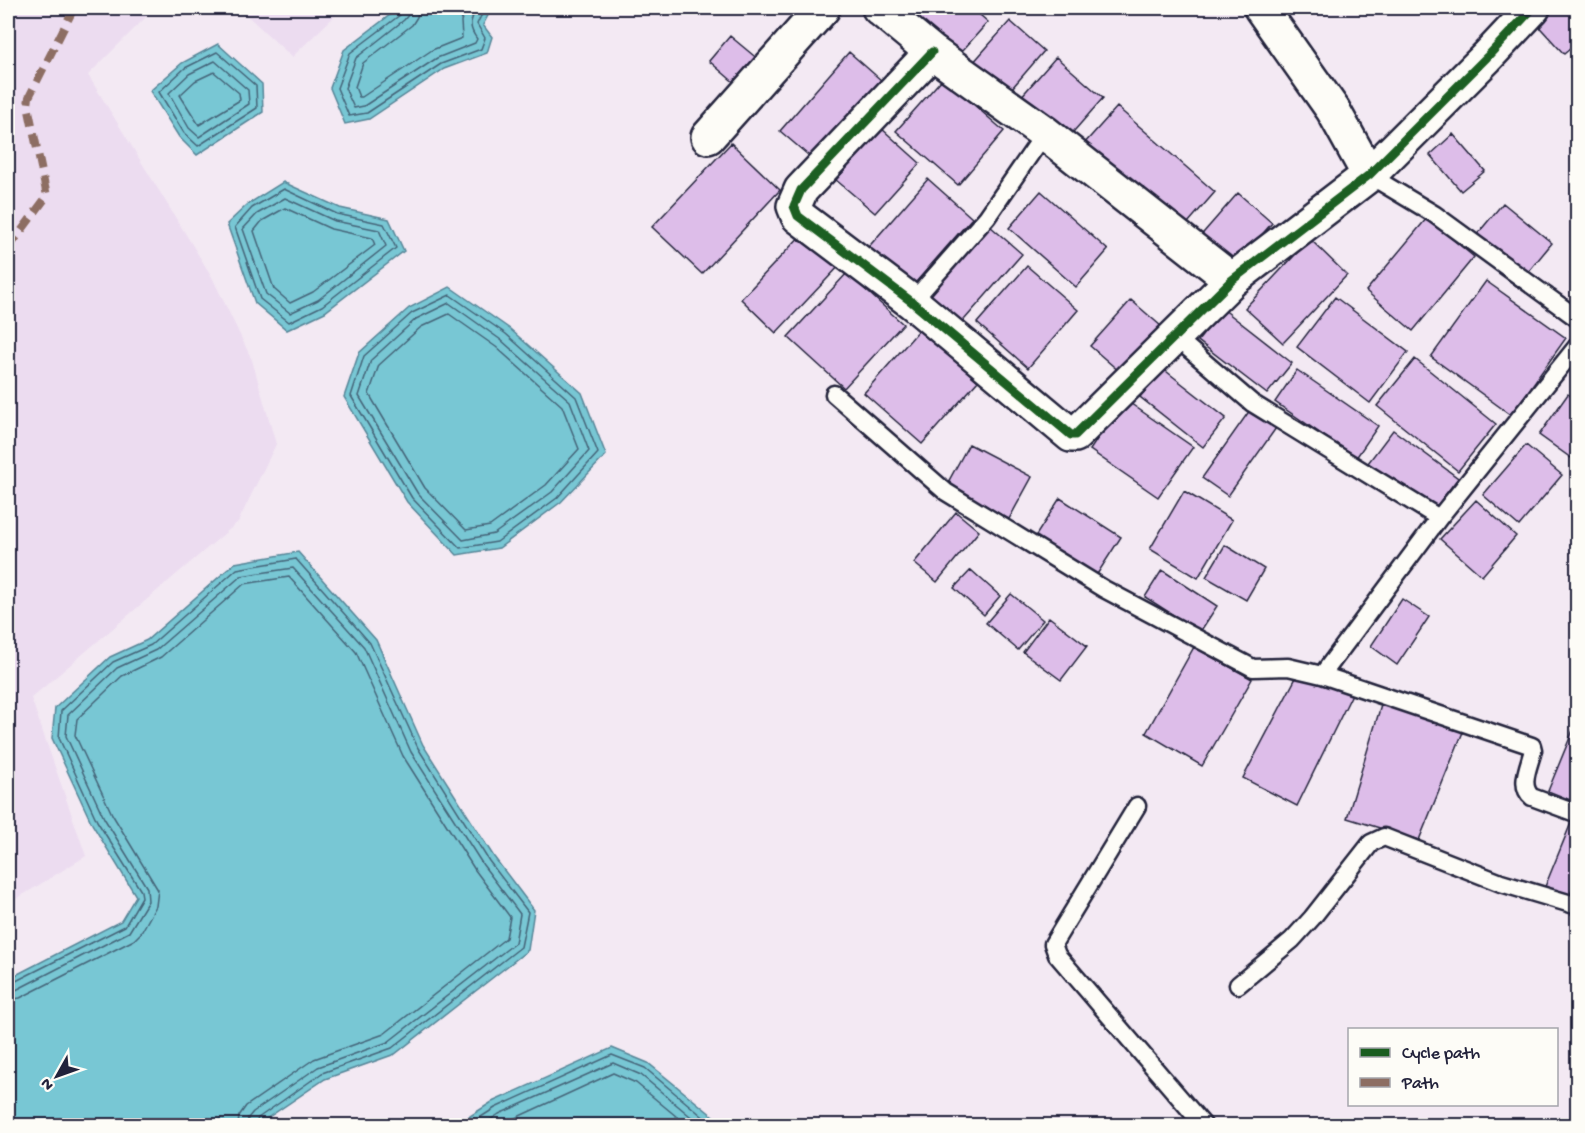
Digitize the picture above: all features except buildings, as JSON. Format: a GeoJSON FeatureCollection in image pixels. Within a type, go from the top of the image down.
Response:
{"type":"FeatureCollection","features":[{"type":"Feature","properties":{"kind":"street"},"geometry":{"type":"LineString","coordinates":[[708,137],[823,8]]}},
{"type":"Feature","properties":{"kind":"street"},"geometry":{"type":"LineString","coordinates":[[879,8],[932,52],[1045,133],[1232,280]]}},
{"type":"Feature","properties":{"kind":"street"},"geometry":{"type":"LineString","coordinates":[[1262,8],[1333,110],[1369,175]]}},
{"type":"Feature","properties":{"kind":"street"},"geometry":{"type":"LineString","coordinates":[[932,52],[801,190],[794,206],[798,216],[912,302],[1071,435],[1075,435],[1232,280],[1369,175],[1533,8]]}},
{"type":"Feature","properties":{"kind":"lane"},"geometry":{"type":"LineString","coordinates":[[912,302],[987,217],[1045,133]]}},
{"type":"Feature","properties":{"kind":"lane"},"geometry":{"type":"LineString","coordinates":[[1369,175],[1434,214],[1578,318]]}},
{"type":"Feature","properties":{"kind":"lane"},"geometry":{"type":"LineString","coordinates":[[1174,336],[1252,403],[1438,518]]}},
{"type":"Feature","properties":{"kind":"lane"},"geometry":{"type":"LineString","coordinates":[[1322,675],[1438,518],[1578,345]]}},
{"type":"Feature","properties":{"kind":"lane"},"geometry":{"type":"LineString","coordinates":[[834,394],[946,492],[1104,589],[1253,668],[1288,668],[1322,675],[1532,746],[1525,784],[1527,793],[1578,814]]}},
{"type":"Feature","properties":{"kind":"lane"},"geometry":{"type":"LineString","coordinates":[[1137,806],[1053,944],[1057,955],[1204,1125]]}},
{"type":"Feature","properties":{"kind":"lane"},"geometry":{"type":"LineString","coordinates":[[1238,985],[1292,939],[1312,918],[1377,838],[1384,837],[1501,883],[1578,906]]}},
{"type":"Feature","properties":{"kind":"shaded area"},"geometry":{"type":"Polygon","coordinates":[[[8,8],[155,8],[88,75],[212,277],[252,360],[276,444],[238,522],[31,698],[86,856],[8,904],[8,8]]]}},
{"type":"Feature","properties":{"kind":"shaded area"},"geometry":{"type":"Polygon","coordinates":[[[239,8],[343,8],[292,57],[239,8]]]}},
{"type":"Feature","properties":{"kind":"water"},"geometry":{"type":"Polygon","coordinates":[[[399,8],[492,8],[483,25],[492,37],[487,53],[444,69],[369,119],[345,124],[330,88],[344,50],[399,8]]]}},
{"type":"Feature","properties":{"kind":"water"},"geometry":{"type":"Polygon","coordinates":[[[218,44],[262,84],[263,112],[197,155],[179,137],[150,91],[182,63],[218,44]]]}},
{"type":"Feature","properties":{"kind":"water"},"geometry":{"type":"Polygon","coordinates":[[[283,182],[340,208],[389,219],[404,251],[325,312],[287,330],[255,303],[227,224],[248,204],[283,182]]]}},
{"type":"Feature","properties":{"kind":"water"},"geometry":{"type":"Polygon","coordinates":[[[450,287],[510,329],[582,393],[606,455],[561,502],[499,548],[457,555],[407,502],[344,397],[359,353],[409,308],[450,287]]]}},
{"type":"Feature","properties":{"kind":"water"},"geometry":{"type":"Polygon","coordinates":[[[298,552],[376,640],[423,745],[494,857],[534,910],[528,950],[395,1054],[325,1079],[257,1125],[8,1125],[8,979],[121,921],[136,896],[92,824],[52,738],[55,708],[110,657],[147,640],[235,563],[298,552]]]}},
{"type":"Feature","properties":{"kind":"water"},"geometry":{"type":"Polygon","coordinates":[[[612,1048],[648,1063],[724,1125],[456,1125],[492,1102],[612,1048]]]}},
{"type":"Feature","properties":{"kind":"marked path"},"geometry":{"type":"LineString","coordinates":[[8,249],[47,196],[28,106],[29,97],[74,8]]}},
{"type":"Feature","properties":{"kind":"cycle path"},"geometry":{"type":"LineString","coordinates":[[932,52],[801,190],[794,206],[798,216],[912,302],[1071,435],[1075,435],[1232,280],[1369,175],[1533,8]]}}]}
